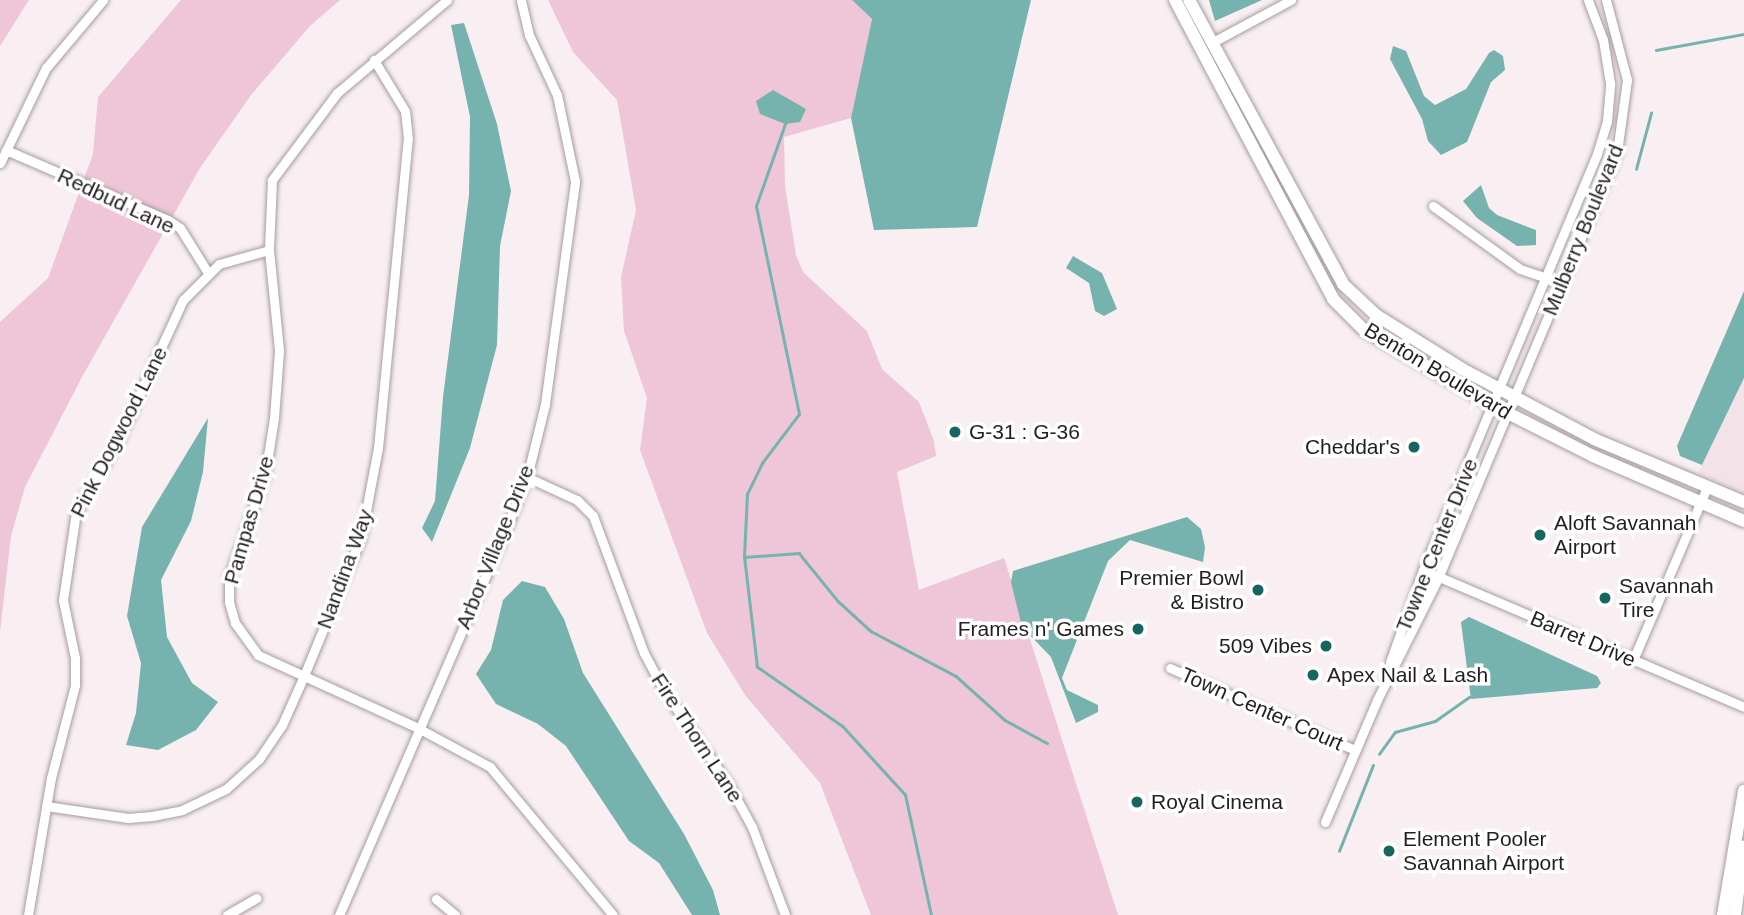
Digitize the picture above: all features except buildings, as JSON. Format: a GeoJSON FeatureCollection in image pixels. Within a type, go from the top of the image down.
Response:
{"type":"FeatureCollection","features":[{"type":"Feature","properties":{"kind":"street"},"geometry":{"type":"LineString","coordinates":[[0,163],[47,68],[103,0]]}},
{"type":"Feature","properties":{"kind":"street","name":"Pampas Drive"},"geometry":{"type":"LineString","coordinates":[[447,0],[337,93],[278,169],[268,213],[279,351],[274,418],[265,475],[229,577],[229,595],[235,622],[258,655],[466,752],[501,778],[613,915]]}},
{"type":"Feature","properties":{"kind":"street","name":"Arbor Village Drive"},"geometry":{"type":"LineString","coordinates":[[339,915],[527,477],[545,404],[575,192],[557,95],[529,35],[521,0]]}},
{"type":"Feature","properties":{"kind":"street","name":"Benton Boulevard"},"geometry":{"type":"LineString","coordinates":[[1175,0],[1333,299],[1363,329],[1494,407],[1744,521]]}},
{"type":"Feature","properties":{"kind":"street","name":"Benton Boulevard"},"geometry":{"type":"LineString","coordinates":[[1189,0],[1343,284],[1376,315],[1416,342],[1500,391],[1594,439],[1744,502]]}},
{"type":"Feature","properties":{"kind":"street"},"geometry":{"type":"LineString","coordinates":[[1212,43],[1290,0]]}},
{"type":"Feature","properties":{"kind":"street","name":"Mulberry Boulevard"},"geometry":{"type":"LineString","coordinates":[[1500,391],[1607,121],[1609,65],[1588,0]]}},
{"type":"Feature","properties":{"kind":"street","name":"Mulberry Boulevard"},"geometry":{"type":"LineString","coordinates":[[1509,414],[1624,125],[1627,80],[1606,0]]}},
{"type":"Feature","properties":{"kind":"street","name":"Nandina Way"},"geometry":{"type":"LineString","coordinates":[[46,806],[89,815],[144,817],[182,810],[226,789],[259,759],[282,725],[303,678],[361,537],[378,448],[408,139],[405,111],[374,60]]}},
{"type":"Feature","properties":{"kind":"street","name":"Redbud Lane"},"geometry":{"type":"LineString","coordinates":[[6,150],[168,220],[180,228],[208,272]]}},
{"type":"Feature","properties":{"kind":"street"},"geometry":{"type":"LineString","coordinates":[[1433,206],[1521,269],[1562,283]]}},
{"type":"Feature","properties":{"kind":"street","name":"Pink Dogwood Lane"},"geometry":{"type":"LineString","coordinates":[[28,915],[46,806],[75,685],[75,658],[63,600],[75,512],[119,439],[183,300],[208,272],[242,254],[269,250]]}},
{"type":"Feature","properties":{"kind":"street","name":"Towne Center Drive"},"geometry":{"type":"LineString","coordinates":[[1377,700],[1423,570],[1500,391]]}},
{"type":"Feature","properties":{"kind":"street","name":"Towne Center Drive"},"geometry":{"type":"LineString","coordinates":[[1325,822],[1377,700],[1438,578],[1509,414]]}},
{"type":"Feature","properties":{"kind":"street","name":"Fire Thorn Lane"},"geometry":{"type":"LineString","coordinates":[[527,477],[577,499],[593,516],[644,653],[663,689],[730,785],[751,827],[785,915]]}},
{"type":"Feature","properties":{"kind":"street"},"geometry":{"type":"LineString","coordinates":[[1633,660],[1707,487]]}},
{"type":"Feature","properties":{"kind":"street","name":"Barret Drive"},"geometry":{"type":"LineString","coordinates":[[1423,570],[1744,707]]}},
{"type":"Feature","properties":{"kind":"street","name":"Town Center Court"},"geometry":{"type":"LineString","coordinates":[[1170,668],[1355,750]]}},
{"type":"Feature","properties":{"kind":"street"},"geometry":{"type":"LineString","coordinates":[[1723,915],[1744,791]]}},
{"type":"Feature","properties":{"kind":"street"},"geometry":{"type":"LineString","coordinates":[[1735,915],[1744,847]]}},
{"type":"Feature","properties":{"kind":"street"},"geometry":{"type":"LineString","coordinates":[[227,915],[257,898]]}},
{"type":"Feature","properties":{"kind":"street"},"geometry":{"type":"LineString","coordinates":[[436,899],[454,915]]}},
{"type":"Feature","properties":{"kind":"shaded area"},"geometry":{"type":"Polygon","coordinates":[[[0,0],[29,0],[0,46],[0,0]]]}},
{"type":"Feature","properties":{"kind":"shaded area"},"geometry":{"type":"Polygon","coordinates":[[[181,0],[340,0],[310,26],[251,95],[200,168],[82,377],[25,487],[11,536],[0,632],[0,322],[48,278],[93,154],[98,97],[181,0]]]}},
{"type":"Feature","properties":{"kind":"shaded area"},"geometry":{"type":"Polygon","coordinates":[[[548,0],[852,0],[872,19],[851,118],[784,137],[785,186],[796,255],[803,272],[867,331],[882,369],[919,402],[934,441],[936,456],[897,472],[919,590],[1004,558],[1118,915],[871,915],[820,783],[745,695],[707,633],[640,450],[647,398],[624,331],[621,277],[636,210],[617,100],[573,52],[548,0]]]}},
{"type":"Feature","properties":{"kind":"shaded area"},"geometry":{"type":"Polygon","coordinates":[[[1744,378],[1744,493],[1698,474],[1744,378]]]}},
{"type":"Feature","properties":{"kind":"water"},"geometry":{"type":"Polygon","coordinates":[[[852,0],[1031,0],[977,227],[874,230],[851,118],[872,19],[852,0]]]}},
{"type":"Feature","properties":{"kind":"water"},"geometry":{"type":"Polygon","coordinates":[[[1209,0],[1262,0],[1215,21],[1209,0]]]}},
{"type":"Feature","properties":{"kind":"water"},"geometry":{"type":"Polygon","coordinates":[[[464,23],[497,124],[511,191],[500,246],[497,345],[470,448],[432,542],[422,528],[435,501],[443,397],[469,195],[470,117],[451,25],[464,23]]]}},
{"type":"Feature","properties":{"kind":"water"},"geometry":{"type":"Polygon","coordinates":[[[1393,46],[1406,51],[1424,96],[1435,105],[1466,89],[1489,53],[1494,50],[1503,56],[1505,70],[1491,82],[1467,142],[1441,155],[1428,141],[1422,119],[1390,59],[1393,46]]]}},
{"type":"Feature","properties":{"kind":"water"},"geometry":{"type":"Polygon","coordinates":[[[773,90],[806,109],[800,122],[785,124],[760,114],[756,101],[773,90]]]}},
{"type":"Feature","properties":{"kind":"water"},"geometry":{"type":"Polygon","coordinates":[[[1481,185],[1489,208],[1497,215],[1536,230],[1536,245],[1517,246],[1477,218],[1463,201],[1481,185]]]}},
{"type":"Feature","properties":{"kind":"water"},"geometry":{"type":"Polygon","coordinates":[[[1073,256],[1102,273],[1117,309],[1104,316],[1095,311],[1089,283],[1066,268],[1073,256]]]}},
{"type":"Feature","properties":{"kind":"water"},"geometry":{"type":"Polygon","coordinates":[[[1744,291],[1744,378],[1702,465],[1680,456],[1677,446],[1744,291]]]}},
{"type":"Feature","properties":{"kind":"water"},"geometry":{"type":"Polygon","coordinates":[[[208,418],[203,472],[191,521],[161,580],[167,637],[192,683],[218,702],[196,730],[158,750],[126,745],[136,713],[141,663],[127,616],[142,527],[208,418]]]}},
{"type":"Feature","properties":{"kind":"water"},"geometry":{"type":"Polygon","coordinates":[[[1187,517],[1201,529],[1205,547],[1203,562],[1130,540],[1108,561],[1062,678],[1067,690],[1098,705],[1098,712],[1076,723],[1051,657],[1022,627],[1011,582],[1013,571],[1187,517]]]}},
{"type":"Feature","properties":{"kind":"water"},"geometry":{"type":"Polygon","coordinates":[[[522,581],[545,587],[564,619],[583,673],[684,834],[713,890],[720,915],[692,915],[659,863],[629,841],[566,746],[538,724],[496,704],[476,674],[491,650],[503,600],[522,581]]]}},
{"type":"Feature","properties":{"kind":"water"},"geometry":{"type":"Polygon","coordinates":[[[1469,617],[1597,676],[1601,683],[1597,688],[1471,699],[1461,622],[1469,617]]]}},
{"type":"Feature","properties":{"kind":"waterway"},"geometry":{"type":"LineString","coordinates":[[1656,50],[1744,34]]}},
{"type":"Feature","properties":{"kind":"waterway"},"geometry":{"type":"LineString","coordinates":[[1636,169],[1651,113]]}},
{"type":"Feature","properties":{"kind":"waterway"},"geometry":{"type":"LineString","coordinates":[[744,557],[747,494],[762,463],[799,414],[756,206],[785,124]]}},
{"type":"Feature","properties":{"kind":"waterway"},"geometry":{"type":"LineString","coordinates":[[931,915],[905,795],[843,727],[757,667],[744,557],[799,553],[838,601],[871,631],[956,676],[1005,720],[1047,743]]}},
{"type":"Feature","properties":{"kind":"waterway"},"geometry":{"type":"LineString","coordinates":[[1379,754],[1395,732],[1435,721],[1469,697]]}},
{"type":"Feature","properties":{"kind":"waterway"},"geometry":{"type":"LineString","coordinates":[[1339,851],[1373,765]]}},
{"type":"Feature","properties":{"kind":"place","name":"G-31 : G-36"},"geometry":{"type":"Point","coordinates":[955,432]}},
{"type":"Feature","properties":{"kind":"place","name":"Cheddar's"},"geometry":{"type":"Point","coordinates":[1414,447]}},
{"type":"Feature","properties":{"kind":"place","name":"Aloft Savannah Airport"},"geometry":{"type":"Point","coordinates":[1540,535]}},
{"type":"Feature","properties":{"kind":"place","name":"Premier Bowl & Bistro"},"geometry":{"type":"Point","coordinates":[1258,590]}},
{"type":"Feature","properties":{"kind":"place","name":"Savannah Tire"},"geometry":{"type":"Point","coordinates":[1605,598]}},
{"type":"Feature","properties":{"kind":"place","name":"Frames n' Games"},"geometry":{"type":"Point","coordinates":[1138,629]}},
{"type":"Feature","properties":{"kind":"place","name":"509 Vibes"},"geometry":{"type":"Point","coordinates":[1326,646]}},
{"type":"Feature","properties":{"kind":"place","name":"Apex Nail & Lash"},"geometry":{"type":"Point","coordinates":[1313,675]}},
{"type":"Feature","properties":{"kind":"place","name":"Royal Cinema"},"geometry":{"type":"Point","coordinates":[1137,802]}},
{"type":"Feature","properties":{"kind":"place","name":"Element Pooler Savannah Airport"},"geometry":{"type":"Point","coordinates":[1389,851]}}]}
